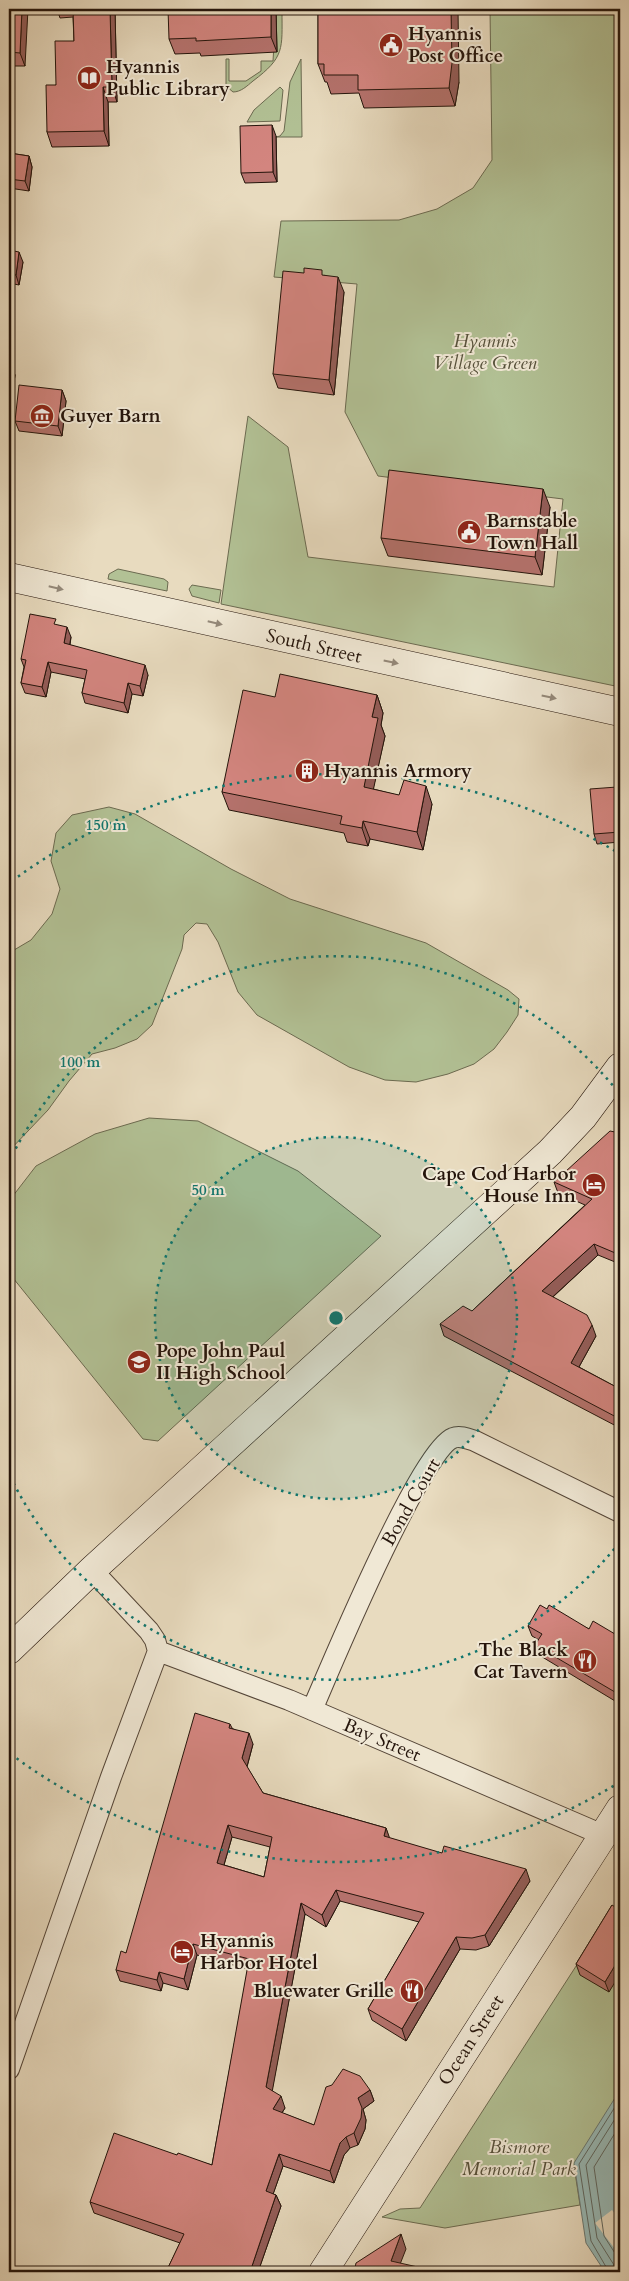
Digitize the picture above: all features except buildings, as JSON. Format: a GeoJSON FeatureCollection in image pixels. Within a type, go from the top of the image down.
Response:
{"type":"FeatureCollection","features":[{"type":"Feature","properties":{"kind":"main road","name":"South Street"},"geometry":{"type":"LineString","coordinates":[[9,578],[620,712]]}},
{"type":"Feature","properties":{"kind":"main road"},"geometry":{"type":"LineString","coordinates":[[9,1650],[92,1570],[550,1152],[584,1117],[620,1067]]}},
{"type":"Feature","properties":{"kind":"main road","name":"Ocean Street"},"geometry":{"type":"LineString","coordinates":[[323,2272],[620,1809]]}},
{"type":"Feature","properties":{"kind":"street","name":"Bond Court"},"geometry":{"type":"LineString","coordinates":[[312,1710],[403,1510],[427,1468],[446,1443],[453,1438],[465,1437],[475,1441],[620,1512]]}},
{"type":"Feature","properties":{"kind":"street"},"geometry":{"type":"LineString","coordinates":[[9,2069],[111,1776],[158,1651],[155,1640],[148,1631],[92,1570]]}},
{"type":"Feature","properties":{"kind":"street","name":"Bay Street"},"geometry":{"type":"LineString","coordinates":[[158,1651],[312,1710],[603,1835]]}},
{"type":"Feature","properties":{"kind":"green space","name":"Hyannis Village Green"},"geometry":{"type":"Polygon","coordinates":[[[490,9],[620,9],[620,687],[221,604],[248,416],[288,447],[308,557],[554,587],[563,499],[378,476],[345,412],[357,284],[274,277],[281,221],[399,220],[437,209],[473,188],[492,160],[490,9]]]}},
{"type":"Feature","properties":{"kind":"green space"},"geometry":{"type":"Polygon","coordinates":[[[276,11],[282,11],[280,51],[271,65],[263,73],[246,87],[233,92],[226,86],[226,59],[229,59],[229,81],[246,81],[261,71],[261,61],[273,61],[276,11]]]}},
{"type":"Feature","properties":{"kind":"green space"},"geometry":{"type":"Polygon","coordinates":[[[301,59],[302,137],[276,137],[280,136],[284,131],[290,82],[301,59]]]}},
{"type":"Feature","properties":{"kind":"green space"},"geometry":{"type":"Polygon","coordinates":[[[280,87],[283,90],[280,121],[247,122],[254,110],[280,87]]]}},
{"type":"Feature","properties":{"kind":"green space"},"geometry":{"type":"Polygon","coordinates":[[[118,569],[164,579],[168,582],[167,591],[108,579],[109,574],[118,569]]]}},
{"type":"Feature","properties":{"kind":"green space"},"geometry":{"type":"Polygon","coordinates":[[[192,585],[221,590],[219,603],[192,596],[189,589],[192,585]]]}},
{"type":"Feature","properties":{"kind":"green space"},"geometry":{"type":"Polygon","coordinates":[[[109,807],[135,814],[231,869],[290,899],[426,943],[508,990],[519,999],[518,1015],[494,1049],[474,1064],[448,1074],[416,1082],[385,1080],[349,1067],[257,1015],[238,992],[218,942],[207,924],[196,923],[184,935],[182,949],[152,1025],[137,1039],[115,1048],[92,1054],[48,1110],[9,1151],[9,953],[31,940],[52,914],[60,889],[51,861],[56,833],[72,815],[109,807]]]}},
{"type":"Feature","properties":{"kind":"green space"},"geometry":{"type":"Polygon","coordinates":[[[149,1118],[198,1121],[298,1171],[381,1236],[158,1441],[143,1439],[9,1273],[9,1201],[36,1166],[95,1134],[149,1118]]]}},
{"type":"Feature","properties":{"kind":"green space","name":"Bismore Memorial Park"},"geometry":{"type":"Polygon","coordinates":[[[620,1898],[620,2094],[574,2166],[580,2205],[445,2228],[382,2217],[400,2209],[420,2208],[620,1898]]]}},
{"type":"Feature","properties":{"kind":"water"},"geometry":{"type":"Polygon","coordinates":[[[620,2090],[620,2272],[605,2272],[586,2243],[574,2163],[620,2090]]]}},
{"type":"Feature","properties":{"kind":"pier"},"geometry":{"type":"Polygon","coordinates":[[[612,2210],[620,2220],[620,2245],[615,2249],[595,2223],[612,2210]]]}},
{"type":"Feature","properties":{"kind":"place","name":"Hyannis Post Office"},"geometry":{"type":"Point","coordinates":[391,45]}},
{"type":"Feature","properties":{"kind":"place","name":"Hyannis Public Library"},"geometry":{"type":"Point","coordinates":[89,78]}},
{"type":"Feature","properties":{"kind":"place","name":"Guyer Barn"},"geometry":{"type":"Point","coordinates":[42,416]}},
{"type":"Feature","properties":{"kind":"place","name":"Barnstable Town Hall"},"geometry":{"type":"Point","coordinates":[469,532]}},
{"type":"Feature","properties":{"kind":"place","name":"Hyannis Armory"},"geometry":{"type":"Point","coordinates":[307,771]}},
{"type":"Feature","properties":{"kind":"place","name":"Cape Cod Harbor House Inn"},"geometry":{"type":"Point","coordinates":[594,1185]}},
{"type":"Feature","properties":{"kind":"place","name":"Pope John Paul II High School"},"geometry":{"type":"Point","coordinates":[139,1362]}},
{"type":"Feature","properties":{"kind":"place","name":"The Black Cat Tavern"},"geometry":{"type":"Point","coordinates":[585,1661]}},
{"type":"Feature","properties":{"kind":"place","name":"Hyannis Harbor Hotel"},"geometry":{"type":"Point","coordinates":[182,1952]}},
{"type":"Feature","properties":{"kind":"place","name":"Bluewater Grille"},"geometry":{"type":"Point","coordinates":[412,1991]}}]}
